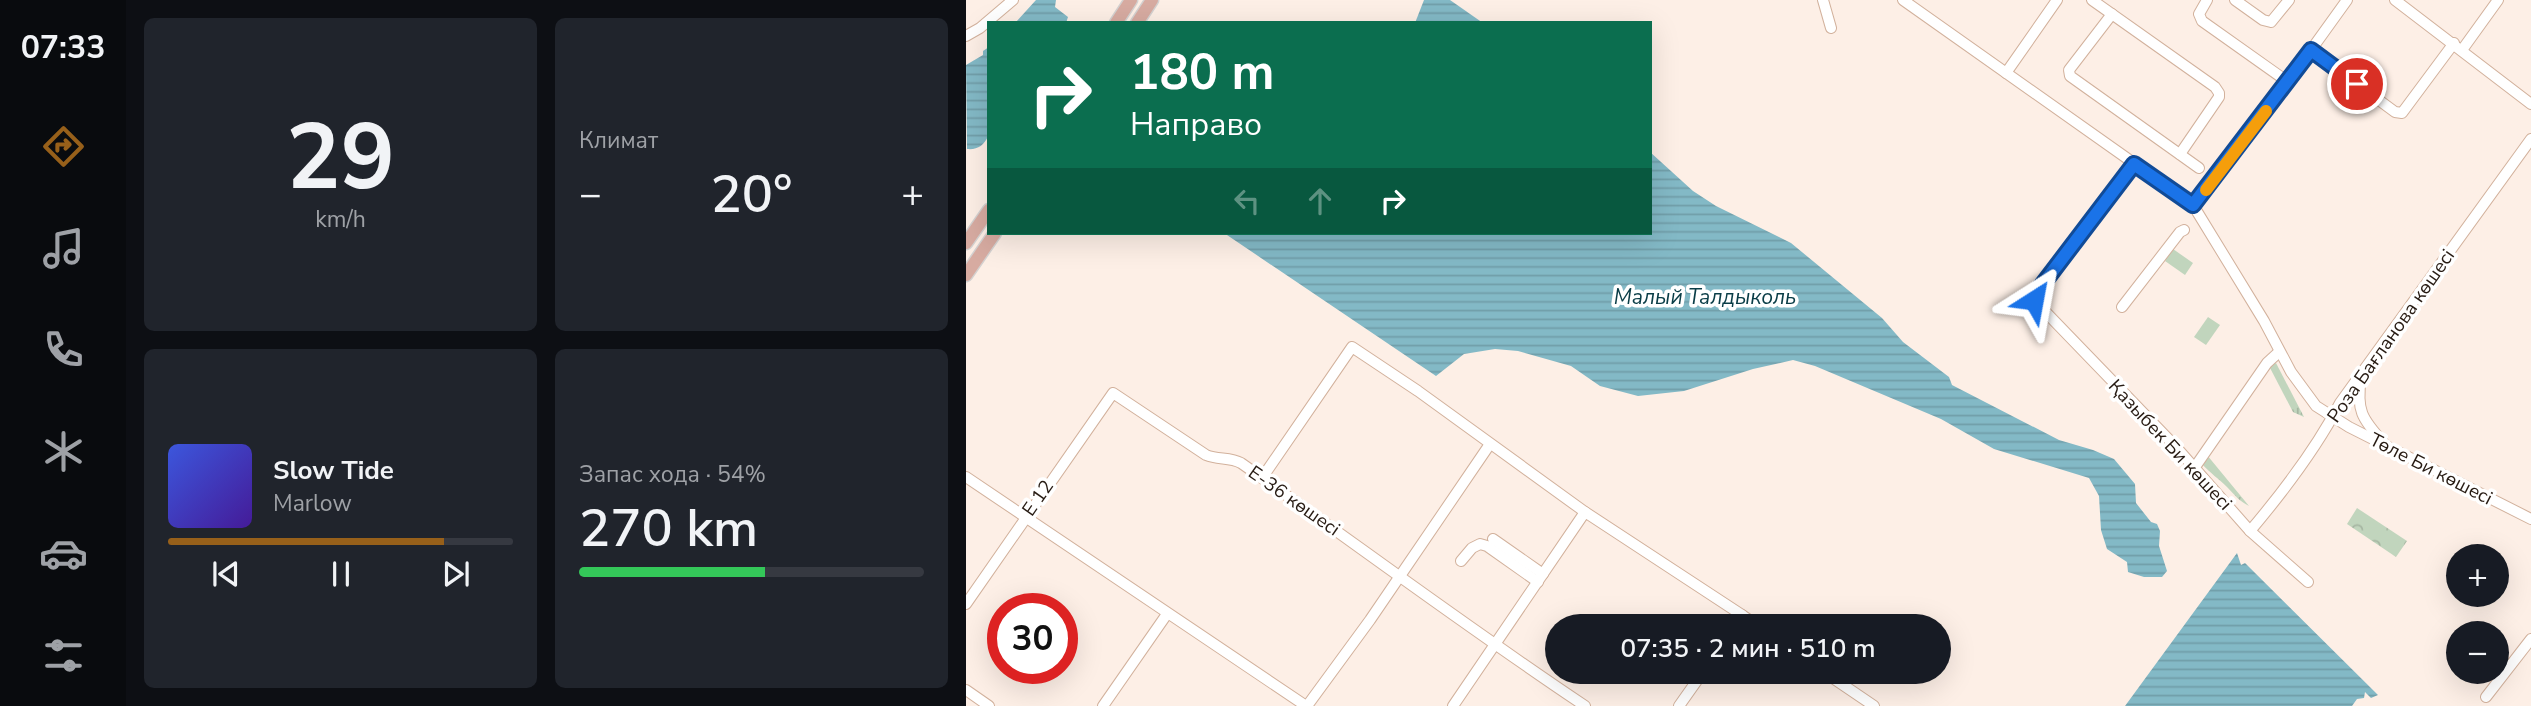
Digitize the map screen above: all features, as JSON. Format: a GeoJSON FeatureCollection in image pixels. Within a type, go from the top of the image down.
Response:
{"type":"FeatureCollection","features":[{"type":"Feature","properties":{"kind":"main road"},"geometry":{"type":"LineString","coordinates":[[1117,21],[1131,0]]}},
{"type":"Feature","properties":{"kind":"main road"},"geometry":{"type":"LineString","coordinates":[[1138,21],[1153,0]]}},
{"type":"Feature","properties":{"kind":"main road"},"geometry":{"type":"LineString","coordinates":[[966,243],[987,212]]}},
{"type":"Feature","properties":{"kind":"main road"},"geometry":{"type":"LineString","coordinates":[[966,275],[994,235]]}},
{"type":"Feature","properties":{"kind":"street"},"geometry":{"type":"LineString","coordinates":[[988,21],[1013,0]]}},
{"type":"Feature","properties":{"kind":"street"},"geometry":{"type":"LineString","coordinates":[[1823,0],[1831,28]]}},
{"type":"Feature","properties":{"kind":"street"},"geometry":{"type":"LineString","coordinates":[[2006,73],[2057,0]]}},
{"type":"Feature","properties":{"kind":"street"},"geometry":{"type":"LineString","coordinates":[[2092,0],[2220,93],[2180,154]]}},
{"type":"Feature","properties":{"kind":"street"},"geometry":{"type":"LineString","coordinates":[[2207,0],[2199,14],[2202,21],[2288,82]]}},
{"type":"Feature","properties":{"kind":"street"},"geometry":{"type":"LineString","coordinates":[[2235,0],[2263,20],[2271,22],[2289,0]]}},
{"type":"Feature","properties":{"kind":"street"},"geometry":{"type":"LineString","coordinates":[[1909,2],[2193,205],[2347,0]]}},
{"type":"Feature","properties":{"kind":"street"},"geometry":{"type":"LineString","coordinates":[[2395,0],[2531,104]]}},
{"type":"Feature","properties":{"kind":"street"},"geometry":{"type":"LineString","coordinates":[[2311,50],[2395,113],[2402,113],[2498,0]]}},
{"type":"Feature","properties":{"kind":"street"},"geometry":{"type":"LineString","coordinates":[[2112,14],[2069,71],[2070,76],[2199,168]]}},
{"type":"Feature","properties":{"kind":"street"},"geometry":{"type":"LineString","coordinates":[[966,36],[987,22]]}},
{"type":"Feature","properties":{"kind":"street","name":"Роза Бағланова көшесі"},"geometry":{"type":"LineString","coordinates":[[2250,531],[2270,507],[2362,373],[2531,139]]}},
{"type":"Feature","properties":{"kind":"street","name":"Қазыбек Би көшесі"},"geometry":{"type":"LineString","coordinates":[[2134,164],[2033,297],[2195,467],[2250,531],[2308,582]]}},
{"type":"Feature","properties":{"kind":"street","name":"Төле Би көшесі"},"geometry":{"type":"LineString","coordinates":[[2193,205],[2264,321],[2279,352],[2316,406],[2385,445],[2531,519]]}},
{"type":"Feature","properties":{"kind":"street"},"geometry":{"type":"LineString","coordinates":[[2122,307],[2184,230]]}},
{"type":"Feature","properties":{"kind":"street"},"geometry":{"type":"LineString","coordinates":[[1262,478],[1352,347],[1585,512],[1740,614]]}},
{"type":"Feature","properties":{"kind":"street"},"geometry":{"type":"LineString","coordinates":[[2195,467],[2267,363],[2279,352]]}},
{"type":"Feature","properties":{"kind":"street"},"geometry":{"type":"LineString","coordinates":[[2362,373],[2358,398],[2360,412],[2385,445]]}},
{"type":"Feature","properties":{"kind":"street","name":"Е-36 көшесі"},"geometry":{"type":"LineString","coordinates":[[1113,393],[1206,455],[1232,458],[1401,576],[1494,646],[1585,706]]}},
{"type":"Feature","properties":{"kind":"street","name":"E 12"},"geometry":{"type":"LineString","coordinates":[[966,604],[1113,393]]}},
{"type":"Feature","properties":{"kind":"street"},"geometry":{"type":"LineString","coordinates":[[966,477],[1306,706],[1401,576],[1490,444]]}},
{"type":"Feature","properties":{"kind":"street"},"geometry":{"type":"LineString","coordinates":[[1453,706],[1585,512]]}},
{"type":"Feature","properties":{"kind":"street"},"geometry":{"type":"LineString","coordinates":[[1493,539],[1540,578]]}},
{"type":"Feature","properties":{"kind":"street"},"geometry":{"type":"LineString","coordinates":[[1461,561],[1472,548],[1480,544],[1540,578]]}},
{"type":"Feature","properties":{"kind":"street"},"geometry":{"type":"LineString","coordinates":[[1103,706],[1167,614]]}},
{"type":"Feature","properties":{"kind":"street"},"geometry":{"type":"LineString","coordinates":[[2486,697],[2531,639]]}},
{"type":"Feature","properties":{"kind":"street"},"geometry":{"type":"LineString","coordinates":[[1679,706],[1695,684]]}},
{"type":"Feature","properties":{"kind":"street"},"geometry":{"type":"LineString","coordinates":[[1842,684],[1874,706]]}},
{"type":"Feature","properties":{"kind":"street"},"geometry":{"type":"LineString","coordinates":[[966,690],[989,706]]}},
{"type":"Feature","properties":{"kind":"green space"},"geometry":{"type":"Polygon","coordinates":[[[2173,249],[2193,263],[2185,275],[2165,261],[2173,249]]]}},
{"type":"Feature","properties":{"kind":"green space"},"geometry":{"type":"Polygon","coordinates":[[[2208,317],[2220,325],[2206,345],[2194,337],[2208,317]]]}},
{"type":"Feature","properties":{"kind":"green space"},"geometry":{"type":"Polygon","coordinates":[[[2276,363],[2304,417],[2293,412],[2269,366],[2276,363]]]}},
{"type":"Feature","properties":{"kind":"green space"},"geometry":{"type":"Polygon","coordinates":[[[2207,455],[2249,506],[2202,464],[2207,455]]]}},
{"type":"Feature","properties":{"kind":"green space"},"geometry":{"type":"Polygon","coordinates":[[[2357,508],[2407,541],[2396,557],[2347,524],[2357,508]]]}},
{"type":"Feature","properties":{"kind":"water"},"geometry":{"type":"Polygon","coordinates":[[[1036,0],[1056,0],[1055,7],[1068,17],[1067,21],[1017,21],[1036,0]]]}},
{"type":"Feature","properties":{"kind":"water"},"geometry":{"type":"Polygon","coordinates":[[[1424,0],[1450,0],[1480,21],[1416,21],[1424,0]]]}},
{"type":"Feature","properties":{"kind":"water"},"geometry":{"type":"Polygon","coordinates":[[[987,48],[987,138],[980,147],[967,149],[966,65],[983,55],[987,48]]]}},
{"type":"Feature","properties":{"kind":"water","name":"Малый Талдыколь"},"geometry":{"type":"Polygon","coordinates":[[[1652,154],[1693,191],[1716,206],[1791,243],[1882,318],[1903,342],[1949,377],[1952,385],[2059,440],[2114,459],[2135,484],[2136,503],[2151,522],[2157,524],[2160,531],[2159,546],[2167,571],[2162,577],[2144,577],[2128,572],[2127,562],[2107,549],[2101,530],[2099,496],[2089,478],[1994,449],[1941,419],[1815,366],[1793,360],[1753,369],[1684,391],[1638,396],[1600,386],[1571,366],[1518,351],[1495,349],[1464,354],[1436,376],[1227,235],[1652,235],[1652,154]]]}},
{"type":"Feature","properties":{"kind":"water"},"geometry":{"type":"Polygon","coordinates":[[[2237,553],[2241,565],[2245,563],[2378,695],[2371,698],[2365,692],[2364,698],[2357,699],[2352,706],[2125,706],[2237,553]]]}},
{"type":"Feature","properties":{"kind":"slow traffic"},"geometry":{"type":"LineString","coordinates":[[2206,190],[2266,111]]}},
{"type":"Feature","properties":{"kind":"route"},"geometry":{"type":"LineString","coordinates":[[2034,300],[2033,297],[2134,164],[2193,205],[2311,50],[2357,84]]}}]}
